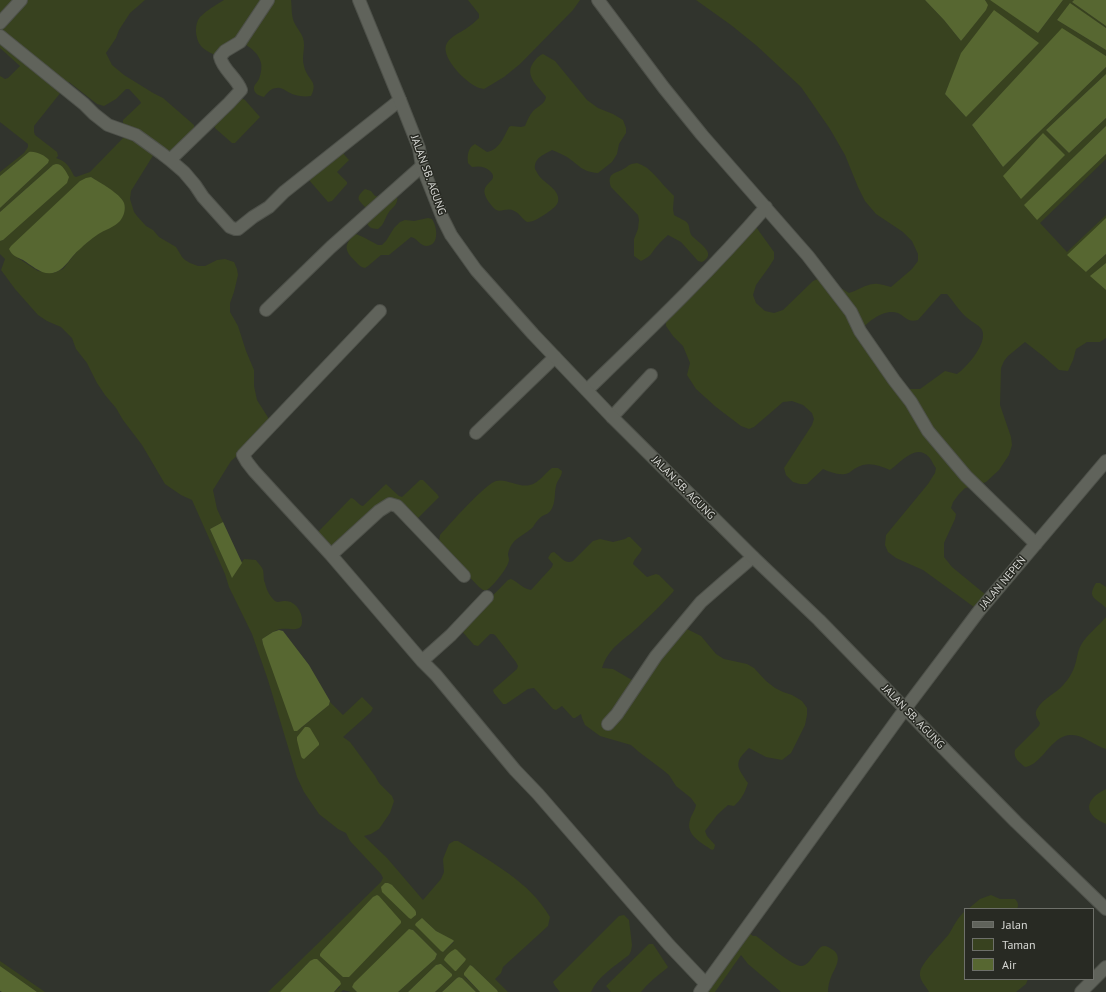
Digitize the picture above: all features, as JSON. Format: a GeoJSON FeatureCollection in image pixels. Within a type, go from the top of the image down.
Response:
{"type":"FeatureCollection","features":[{"type":"Feature","properties":{"kind":"street"},"geometry":{"type":"LineString","coordinates":[[0,23],[21,0]]}},
{"type":"Feature","properties":{"kind":"street"},"geometry":{"type":"LineString","coordinates":[[170,160],[241,90],[220,57],[240,42],[268,0]]}},
{"type":"Feature","properties":{"kind":"street","name":"JALAN SB. AGUNG"},"geometry":{"type":"LineString","coordinates":[[359,0],[419,148],[422,166],[443,219],[451,235],[476,270],[612,417],[753,557],[819,620],[1016,822],[1106,909]]}},
{"type":"Feature","properties":{"kind":"street"},"geometry":{"type":"LineString","coordinates":[[598,0],[664,88],[702,135],[808,256],[851,312],[860,331],[911,402],[928,431],[966,476],[1036,544]]}},
{"type":"Feature","properties":{"kind":"street"},"geometry":{"type":"LineString","coordinates":[[0,36],[108,125],[118,130],[133,134],[170,160],[184,172],[195,185],[203,198],[230,227],[235,229],[238,229],[269,207],[284,192],[400,100]]}},
{"type":"Feature","properties":{"kind":"street"},"geometry":{"type":"LineString","coordinates":[[266,310],[331,247],[422,166]]}},
{"type":"Feature","properties":{"kind":"street"},"geometry":{"type":"LineString","coordinates":[[587,390],[666,313],[766,208]]}},
{"type":"Feature","properties":{"kind":"street"},"geometry":{"type":"LineString","coordinates":[[380,311],[243,455],[246,462],[331,555],[422,661],[436,675],[515,770],[538,794],[703,988]]}},
{"type":"Feature","properties":{"kind":"street"},"geometry":{"type":"LineString","coordinates":[[476,433],[555,357]]}},
{"type":"Feature","properties":{"kind":"street"},"geometry":{"type":"LineString","coordinates":[[612,417],[651,375]]}},
{"type":"Feature","properties":{"kind":"street","name":"JALAN NEPEN"},"geometry":{"type":"LineString","coordinates":[[703,988],[905,709],[979,611],[1106,461]]}},
{"type":"Feature","properties":{"kind":"street"},"geometry":{"type":"LineString","coordinates":[[331,555],[379,511],[390,504],[397,506],[402,510],[464,576]]}},
{"type":"Feature","properties":{"kind":"street"},"geometry":{"type":"LineString","coordinates":[[608,724],[617,714],[656,656],[696,608],[753,557]]}},
{"type":"Feature","properties":{"kind":"street"},"geometry":{"type":"LineString","coordinates":[[422,661],[451,635],[487,597]]}},
{"type":"Feature","properties":{"kind":"street"},"geometry":{"type":"LineString","coordinates":[[1094,979],[1106,967]]}},
{"type":"Feature","properties":{"kind":"street"},"geometry":{"type":"LineString","coordinates":[[1081,992],[1093,980]]}},
{"type":"Feature","properties":{"kind":"green space"},"geometry":{"type":"Polygon","coordinates":[[[0,0],[145,0],[130,13],[106,53],[112,65],[124,75],[163,98],[194,125],[194,128],[175,151],[172,153],[168,152],[136,128],[123,123],[123,120],[141,103],[129,89],[126,89],[116,99],[104,106],[97,104],[69,82],[34,126],[35,135],[57,152],[58,156],[56,158],[63,161],[76,177],[90,172],[124,137],[130,136],[154,154],[131,191],[130,199],[134,212],[137,216],[159,237],[176,247],[182,257],[190,263],[198,266],[205,266],[217,260],[225,259],[234,262],[238,275],[230,303],[230,312],[238,326],[254,370],[254,386],[257,400],[269,419],[239,454],[231,461],[213,490],[217,509],[223,522],[210,529],[232,577],[244,559],[256,560],[263,570],[266,587],[274,601],[292,602],[300,611],[302,622],[300,628],[278,630],[262,639],[301,728],[329,705],[330,702],[343,715],[362,697],[373,708],[371,712],[343,737],[350,742],[379,783],[392,796],[394,801],[390,813],[379,829],[364,836],[387,858],[423,900],[441,879],[444,872],[443,859],[449,844],[454,841],[458,841],[497,865],[521,883],[532,893],[550,917],[548,926],[503,967],[501,973],[495,979],[508,992],[498,992],[470,965],[465,977],[480,992],[476,992],[462,978],[459,977],[442,992],[435,992],[452,976],[452,974],[441,964],[436,965],[408,992],[398,992],[435,959],[437,954],[411,929],[352,987],[357,992],[343,990],[341,992],[334,992],[340,987],[310,961],[280,992],[268,992],[381,882],[383,878],[350,841],[346,833],[338,829],[319,814],[304,792],[297,777],[268,680],[252,634],[229,587],[225,574],[192,500],[181,495],[165,484],[142,445],[97,383],[87,363],[76,349],[72,338],[61,327],[38,315],[15,289],[1,270],[5,259],[0,254],[0,241],[3,240],[53,165],[0,212],[0,208],[48,163],[29,152],[0,176],[0,172],[24,153],[28,147],[28,144],[0,122],[0,76],[5,79],[8,78],[20,66],[0,48],[0,0]],[[91,177],[18,258],[38,271],[54,273],[63,269],[78,250],[96,235],[117,223],[123,216],[116,194],[91,177]],[[392,885],[412,918],[416,915],[416,912],[392,885]],[[423,919],[443,952],[454,942],[436,931],[423,919]]]}},
{"type":"Feature","properties":{"kind":"green space"},"geometry":{"type":"Polygon","coordinates":[[[224,0],[291,0],[293,19],[304,41],[303,59],[305,71],[314,87],[311,96],[292,94],[283,89],[275,88],[268,92],[264,97],[260,96],[255,93],[254,87],[260,77],[261,65],[259,57],[253,50],[245,44],[220,57],[201,46],[197,40],[196,32],[198,20],[206,12],[224,0]]]}},
{"type":"Feature","properties":{"kind":"green space"},"geometry":{"type":"Polygon","coordinates":[[[468,0],[580,0],[573,10],[520,64],[504,77],[484,89],[476,87],[454,68],[445,48],[453,36],[467,28],[479,18],[479,14],[468,0]]]}},
{"type":"Feature","properties":{"kind":"green space"},"geometry":{"type":"Polygon","coordinates":[[[696,0],[925,0],[961,41],[986,1],[985,0],[995,2],[1038,33],[1063,0],[1074,0],[1072,2],[1106,26],[1106,28],[1070,4],[1057,20],[1106,50],[1106,56],[1062,29],[972,125],[1003,167],[1106,67],[1106,74],[1046,130],[1069,153],[1106,118],[1106,126],[1025,205],[1037,219],[1106,154],[1106,159],[1040,223],[1067,252],[1106,215],[1086,272],[1106,254],[1106,263],[1091,276],[1106,290],[1106,338],[1100,342],[1087,342],[1076,349],[1068,371],[1059,370],[1025,342],[1004,361],[1001,368],[1000,405],[1011,437],[1012,445],[1009,455],[999,470],[986,482],[965,488],[953,502],[951,508],[956,514],[955,519],[944,543],[944,557],[952,567],[986,595],[974,607],[923,570],[896,558],[888,552],[885,545],[886,535],[928,484],[935,473],[936,468],[929,457],[924,453],[914,453],[909,455],[890,470],[877,465],[869,464],[860,466],[845,474],[836,474],[823,469],[807,484],[793,482],[786,475],[784,468],[812,425],[814,419],[812,413],[803,405],[792,401],[783,402],[754,427],[749,429],[741,426],[716,407],[696,389],[687,375],[690,363],[683,346],[666,326],[666,319],[756,227],[774,252],[774,259],[756,285],[753,295],[756,303],[765,311],[774,313],[783,310],[813,281],[822,277],[849,293],[871,284],[891,287],[912,269],[918,261],[918,254],[912,241],[903,232],[876,214],[865,201],[845,155],[830,129],[801,87],[757,46],[696,0]],[[957,65],[945,94],[966,117],[957,65]],[[941,294],[918,320],[912,321],[898,313],[888,312],[877,316],[867,323],[860,331],[909,389],[920,389],[945,371],[957,374],[976,354],[982,341],[982,330],[964,315],[947,294],[941,294]]]}},
{"type":"Feature","properties":{"kind":"green space"},"geometry":{"type":"Polygon","coordinates":[[[543,54],[555,61],[587,100],[598,108],[623,120],[626,133],[619,144],[617,154],[612,162],[598,173],[584,170],[567,157],[552,150],[542,155],[536,162],[535,169],[540,177],[555,191],[558,202],[553,208],[542,216],[527,222],[512,210],[499,211],[494,209],[485,194],[486,186],[493,179],[493,175],[484,167],[472,167],[468,163],[468,155],[469,149],[475,144],[487,152],[495,149],[501,142],[509,127],[525,126],[533,111],[544,101],[546,97],[531,77],[530,72],[533,63],[543,54]]]}},
{"type":"Feature","properties":{"kind":"green space"},"geometry":{"type":"Polygon","coordinates":[[[241,98],[245,100],[260,117],[235,143],[232,143],[213,125],[241,98]]]}},
{"type":"Feature","properties":{"kind":"green space"},"geometry":{"type":"Polygon","coordinates":[[[343,153],[349,160],[337,172],[347,182],[347,184],[332,201],[328,202],[309,180],[309,178],[343,153]]]}},
{"type":"Feature","properties":{"kind":"green space"},"geometry":{"type":"Polygon","coordinates":[[[637,163],[650,170],[674,196],[674,215],[687,223],[692,236],[708,252],[708,256],[702,262],[698,261],[681,242],[668,235],[650,256],[641,261],[634,256],[634,239],[638,229],[638,215],[611,187],[610,179],[613,174],[631,164],[637,163]]]}},
{"type":"Feature","properties":{"kind":"green space"},"geometry":{"type":"Polygon","coordinates":[[[365,189],[371,191],[375,196],[395,195],[397,198],[396,204],[378,229],[373,229],[368,225],[366,219],[366,208],[359,199],[360,195],[365,189]]]}},
{"type":"Feature","properties":{"kind":"green space"},"geometry":{"type":"Polygon","coordinates":[[[428,218],[432,219],[434,222],[436,230],[436,239],[431,245],[425,246],[411,237],[389,255],[381,255],[365,268],[358,264],[350,256],[347,248],[348,243],[356,234],[378,245],[382,245],[400,222],[405,220],[414,221],[428,218]]]}},
{"type":"Feature","properties":{"kind":"green space"},"geometry":{"type":"Polygon","coordinates":[[[552,468],[558,468],[562,471],[555,489],[553,507],[536,522],[533,527],[512,544],[508,554],[509,560],[503,572],[490,588],[483,590],[455,562],[439,541],[440,535],[484,489],[496,481],[500,480],[526,486],[539,480],[552,468]]]}},
{"type":"Feature","properties":{"kind":"green space"},"geometry":{"type":"Polygon","coordinates":[[[420,480],[423,480],[439,497],[416,520],[395,502],[332,550],[317,533],[351,498],[363,506],[386,484],[402,497],[420,480]]]}},
{"type":"Feature","properties":{"kind":"green space"},"geometry":{"type":"Polygon","coordinates":[[[630,537],[642,549],[633,564],[647,577],[656,574],[659,575],[674,590],[647,619],[613,649],[608,655],[602,668],[613,669],[632,680],[644,673],[681,626],[701,636],[716,654],[724,659],[747,664],[754,668],[775,688],[802,701],[807,708],[805,725],[791,753],[782,760],[766,757],[749,748],[744,753],[738,765],[741,773],[748,783],[743,795],[737,803],[734,806],[728,805],[717,815],[705,831],[707,836],[715,845],[714,849],[712,850],[695,838],[690,830],[690,820],[696,805],[691,798],[676,786],[669,775],[631,745],[600,736],[585,725],[581,714],[573,718],[562,706],[556,710],[553,709],[534,688],[528,689],[506,704],[503,704],[493,690],[517,669],[518,666],[516,662],[495,635],[490,634],[478,646],[474,645],[460,629],[508,580],[511,579],[531,590],[552,567],[553,564],[548,558],[551,553],[554,552],[563,560],[570,562],[573,561],[593,541],[600,539],[613,542],[630,537]]]}},
{"type":"Feature","properties":{"kind":"green space"},"geometry":{"type":"Polygon","coordinates":[[[1096,583],[1100,583],[1106,587],[1106,608],[1092,595],[1093,588],[1096,583]]]}},
{"type":"Feature","properties":{"kind":"green space"},"geometry":{"type":"Polygon","coordinates":[[[1106,617],[1106,749],[1076,735],[1066,736],[1055,742],[1036,762],[1025,767],[1016,758],[1015,750],[1039,726],[1040,723],[1036,714],[1037,709],[1067,681],[1074,668],[1081,645],[1086,637],[1106,617]]]}},
{"type":"Feature","properties":{"kind":"green space"},"geometry":{"type":"Polygon","coordinates":[[[1106,789],[1106,824],[1093,816],[1089,806],[1094,797],[1106,789]]]}},
{"type":"Feature","properties":{"kind":"green space"},"geometry":{"type":"Polygon","coordinates":[[[991,895],[1000,899],[1015,899],[1018,906],[1017,908],[969,908],[980,899],[991,895]]]}},
{"type":"Feature","properties":{"kind":"green space"},"geometry":{"type":"Polygon","coordinates":[[[964,912],[964,980],[1028,980],[1026,984],[1016,992],[929,992],[920,976],[921,969],[932,953],[949,934],[964,912]]]}},
{"type":"Feature","properties":{"kind":"green space"},"geometry":{"type":"Polygon","coordinates":[[[624,915],[629,920],[632,945],[629,955],[602,976],[591,992],[560,992],[553,982],[619,916],[624,915]]]}},
{"type":"Feature","properties":{"kind":"green space"},"geometry":{"type":"Polygon","coordinates":[[[745,930],[753,936],[756,936],[792,963],[802,966],[808,962],[821,947],[826,946],[833,950],[838,959],[828,986],[828,992],[781,992],[748,964],[741,955],[715,992],[700,992],[745,930]]]}},
{"type":"Feature","properties":{"kind":"green space"},"geometry":{"type":"Polygon","coordinates":[[[649,944],[653,944],[668,967],[641,992],[611,992],[606,986],[649,944]]]}},
{"type":"Feature","properties":{"kind":"green space"},"geometry":{"type":"Polygon","coordinates":[[[0,961],[45,992],[37,992],[0,966],[0,961]]]}},
{"type":"Feature","properties":{"kind":"water"},"geometry":{"type":"Polygon","coordinates":[[[925,0],[985,0],[988,5],[986,10],[961,41],[925,0]]]}},
{"type":"Feature","properties":{"kind":"water"},"geometry":{"type":"Polygon","coordinates":[[[990,0],[1063,0],[1038,33],[990,0]]]}},
{"type":"Feature","properties":{"kind":"water"},"geometry":{"type":"Polygon","coordinates":[[[1074,0],[1106,0],[1106,26],[1072,2],[1074,0]]]}},
{"type":"Feature","properties":{"kind":"water"},"geometry":{"type":"Polygon","coordinates":[[[1070,3],[1106,28],[1106,50],[1057,20],[1070,3]]]}},
{"type":"Feature","properties":{"kind":"water"},"geometry":{"type":"Polygon","coordinates":[[[994,10],[1039,43],[966,117],[945,94],[961,53],[994,10]]]}},
{"type":"Feature","properties":{"kind":"water"},"geometry":{"type":"Polygon","coordinates":[[[1062,28],[1106,56],[1106,67],[1003,167],[972,125],[1062,28]]]}},
{"type":"Feature","properties":{"kind":"water"},"geometry":{"type":"Polygon","coordinates":[[[1106,74],[1106,118],[1069,153],[1046,130],[1106,74]]]}},
{"type":"Feature","properties":{"kind":"water"},"geometry":{"type":"Polygon","coordinates":[[[1106,126],[1106,154],[1037,220],[1024,205],[1106,126]]]}},
{"type":"Feature","properties":{"kind":"water"},"geometry":{"type":"Polygon","coordinates":[[[1043,133],[1065,155],[1021,199],[1003,176],[1043,133]]]}},
{"type":"Feature","properties":{"kind":"water"},"geometry":{"type":"Polygon","coordinates":[[[29,152],[42,155],[49,160],[48,163],[0,208],[0,176],[29,152]]]}},
{"type":"Feature","properties":{"kind":"water"},"geometry":{"type":"Polygon","coordinates":[[[56,164],[62,167],[67,173],[69,177],[67,183],[3,240],[0,241],[0,212],[56,164]]]}},
{"type":"Feature","properties":{"kind":"water"},"geometry":{"type":"Polygon","coordinates":[[[91,177],[109,188],[119,196],[124,203],[124,212],[118,223],[90,240],[63,268],[56,272],[42,272],[12,253],[9,249],[11,246],[80,181],[91,177]]]}},
{"type":"Feature","properties":{"kind":"water"},"geometry":{"type":"Polygon","coordinates":[[[1106,218],[1106,254],[1086,272],[1067,255],[1106,218]]]}},
{"type":"Feature","properties":{"kind":"water"},"geometry":{"type":"Polygon","coordinates":[[[1106,263],[1106,290],[1090,276],[1106,263]]]}},
{"type":"Feature","properties":{"kind":"water"},"geometry":{"type":"Polygon","coordinates":[[[223,522],[242,563],[232,578],[210,529],[223,522]]]}},
{"type":"Feature","properties":{"kind":"water"},"geometry":{"type":"Polygon","coordinates":[[[279,630],[283,631],[309,665],[330,701],[329,705],[297,731],[294,731],[262,639],[279,630]]]}},
{"type":"Feature","properties":{"kind":"water"},"geometry":{"type":"Polygon","coordinates":[[[305,727],[310,728],[319,745],[304,759],[301,756],[297,737],[305,727]]]}},
{"type":"Feature","properties":{"kind":"water"},"geometry":{"type":"Polygon","coordinates":[[[385,883],[392,885],[415,910],[416,915],[411,919],[409,918],[382,892],[381,887],[385,883]]]}},
{"type":"Feature","properties":{"kind":"water"},"geometry":{"type":"Polygon","coordinates":[[[377,895],[401,921],[401,923],[349,977],[343,977],[320,956],[320,954],[373,897],[377,895]]]}},
{"type":"Feature","properties":{"kind":"water"},"geometry":{"type":"Polygon","coordinates":[[[422,918],[436,931],[454,941],[443,952],[415,925],[422,918]]]}},
{"type":"Feature","properties":{"kind":"water"},"geometry":{"type":"Polygon","coordinates":[[[409,929],[413,930],[437,954],[435,959],[398,992],[357,992],[352,987],[354,983],[409,929]]]}},
{"type":"Feature","properties":{"kind":"water"},"geometry":{"type":"Polygon","coordinates":[[[455,949],[466,959],[456,971],[444,960],[448,954],[455,949]]]}},
{"type":"Feature","properties":{"kind":"water"},"geometry":{"type":"Polygon","coordinates":[[[317,959],[340,981],[341,984],[334,992],[280,992],[310,961],[317,959]]]}},
{"type":"Feature","properties":{"kind":"water"},"geometry":{"type":"Polygon","coordinates":[[[441,964],[452,974],[452,976],[435,992],[408,992],[436,965],[441,964]]]}},
{"type":"Feature","properties":{"kind":"water"},"geometry":{"type":"Polygon","coordinates":[[[470,965],[498,992],[480,992],[464,975],[470,965]]]}},
{"type":"Feature","properties":{"kind":"water"},"geometry":{"type":"Polygon","coordinates":[[[0,966],[37,992],[0,991],[0,966]]]}},
{"type":"Feature","properties":{"kind":"water"},"geometry":{"type":"Polygon","coordinates":[[[457,978],[462,978],[476,992],[442,992],[457,978]]]}}]}
